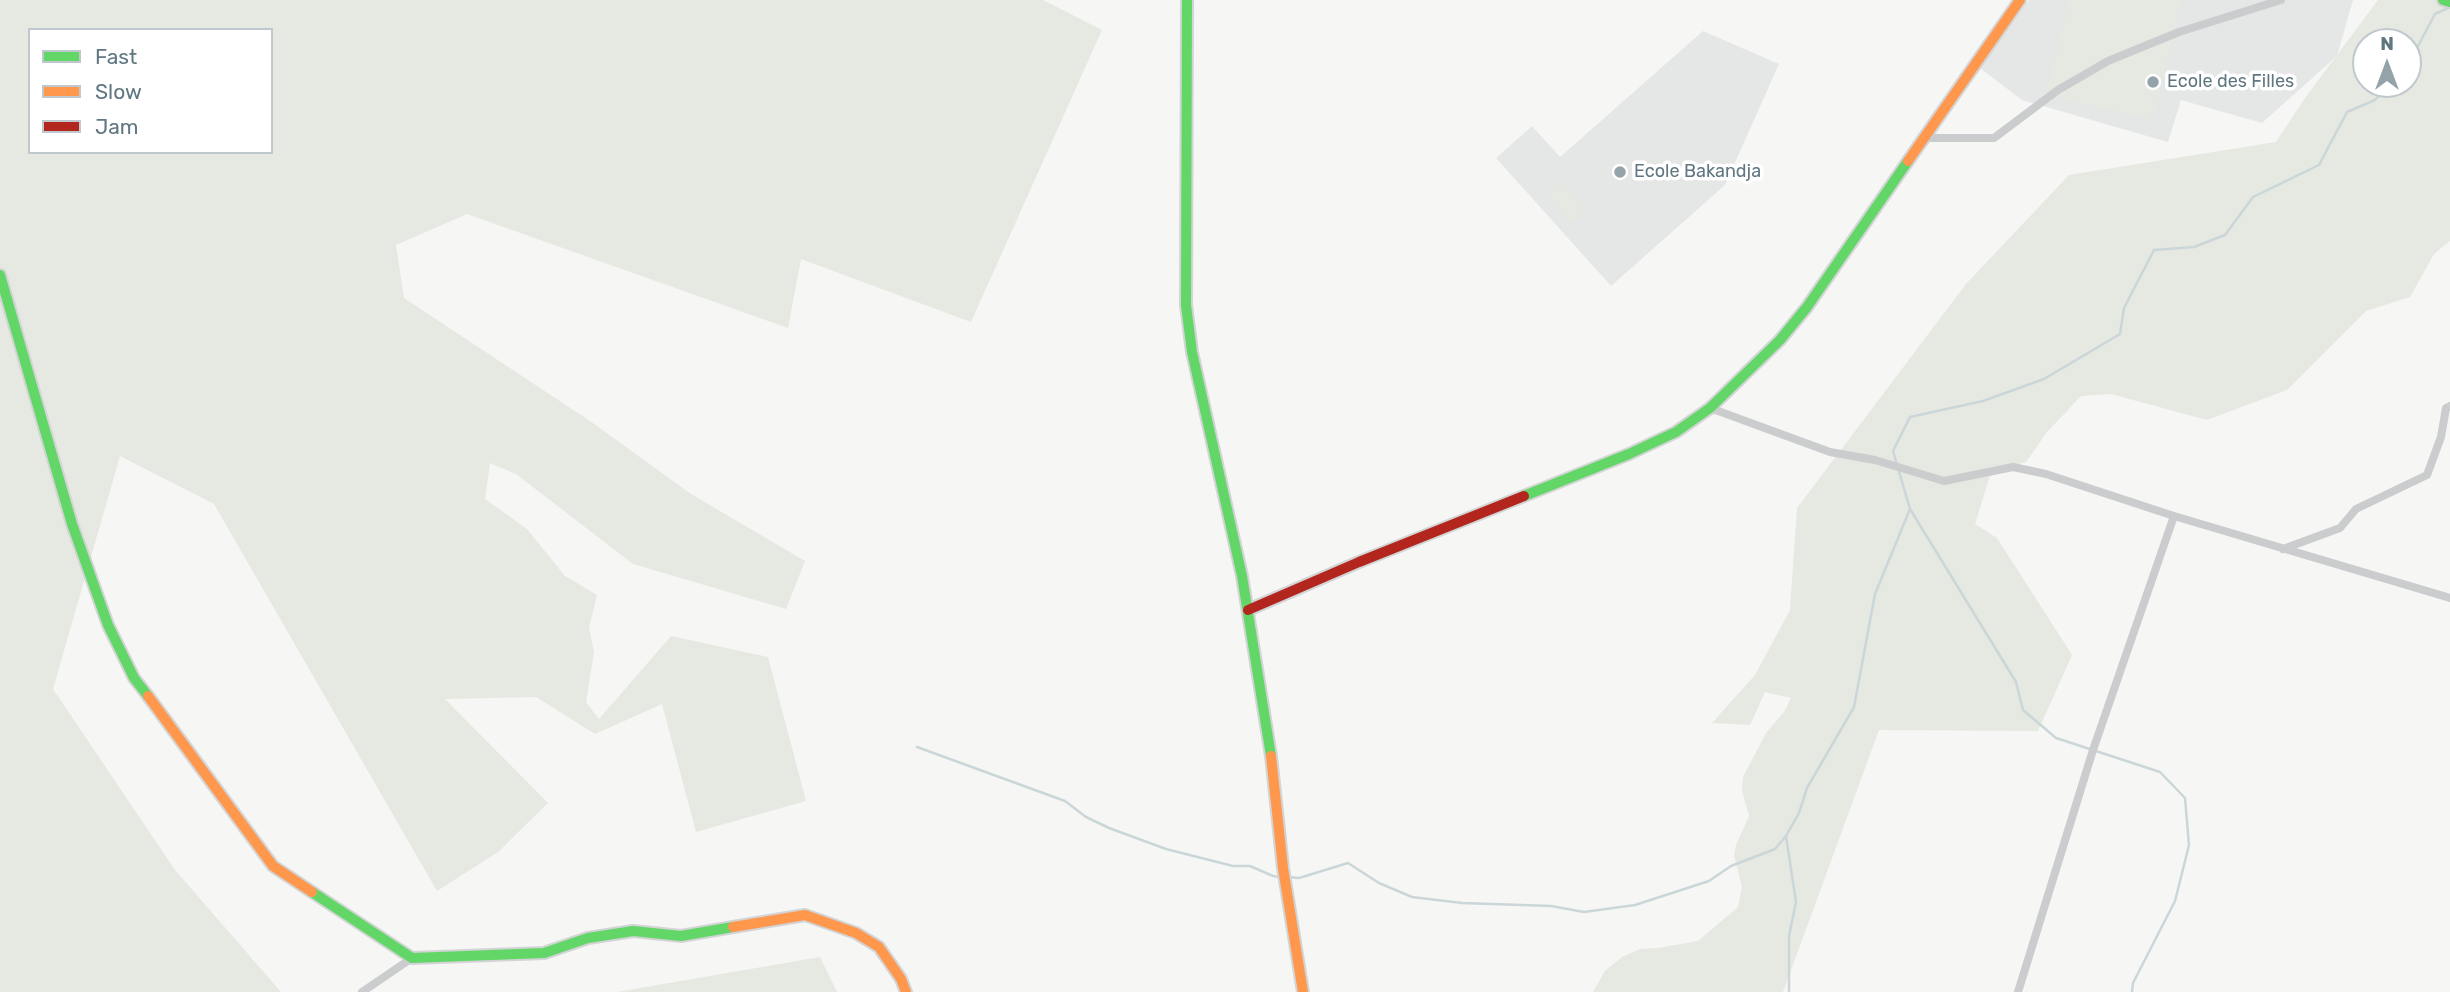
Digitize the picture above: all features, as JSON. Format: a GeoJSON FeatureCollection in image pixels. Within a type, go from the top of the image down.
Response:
{"type":"FeatureCollection","features":[{"type":"Feature","properties":{"kind":"street"},"geometry":{"type":"LineString","coordinates":[[1187,0],[1186,305],[1192,352],[1248,610],[1276,784],[1285,885],[1303,992]]}},
{"type":"Feature","properties":{"kind":"street"},"geometry":{"type":"LineString","coordinates":[[1248,610],[1359,562],[1629,454],[1676,432],[1710,408],[1780,340],[1807,307],[2020,0]]}},
{"type":"Feature","properties":{"kind":"street"},"geometry":{"type":"LineString","coordinates":[[1925,138],[1994,138],[2058,90],[2108,61],[2179,32],[2281,0]]}},
{"type":"Feature","properties":{"kind":"street"},"geometry":{"type":"LineString","coordinates":[[2444,0],[2450,2]]}},
{"type":"Feature","properties":{"kind":"street"},"geometry":{"type":"LineString","coordinates":[[0,275],[72,524],[108,625],[134,678],[273,866],[412,958]]}},
{"type":"Feature","properties":{"kind":"street"},"geometry":{"type":"LineString","coordinates":[[2283,549],[2340,528],[2356,509],[2427,475],[2441,437],[2446,408],[2450,406]]}},
{"type":"Feature","properties":{"kind":"street"},"geometry":{"type":"LineString","coordinates":[[1710,408],[1830,452],[1875,460],[1944,481],[2013,467],[2046,474],[2174,516],[2450,598]]}},
{"type":"Feature","properties":{"kind":"street"},"geometry":{"type":"LineString","coordinates":[[2018,992],[2093,750],[2174,516]]}},
{"type":"Feature","properties":{"kind":"street"},"geometry":{"type":"LineString","coordinates":[[362,992],[412,958],[544,953],[588,938],[633,931],[681,936],[805,915],[856,933],[879,947],[901,979],[906,992]]}},
{"type":"Feature","properties":{"kind":"shaded area"},"geometry":{"type":"Polygon","coordinates":[[[0,0],[1043,0],[1102,30],[971,322],[801,259],[788,328],[467,214],[396,245],[404,298],[590,421],[691,494],[805,561],[786,609],[633,564],[516,474],[490,463],[485,499],[527,529],[565,576],[597,595],[589,628],[594,652],[586,702],[599,719],[671,636],[768,657],[806,801],[696,832],[662,704],[595,734],[536,697],[445,699],[548,803],[498,852],[437,891],[214,504],[120,456],[53,689],[175,870],[281,992],[0,992],[0,0]]]}},
{"type":"Feature","properties":{"kind":"shaded area","name":"Ecole des Filles"},"geometry":{"type":"Polygon","coordinates":[[[2029,0],[2353,0],[2337,56],[2262,123],[2181,100],[2168,142],[2022,100],[1980,68],[2029,0]]]}},
{"type":"Feature","properties":{"kind":"shaded area"},"geometry":{"type":"Polygon","coordinates":[[[2069,0],[2181,0],[2153,120],[2046,95],[2069,0]]]}},
{"type":"Feature","properties":{"kind":"shaded area"},"geometry":{"type":"Polygon","coordinates":[[[2378,0],[2450,0],[2450,241],[2434,254],[2410,297],[2366,311],[2287,390],[2207,420],[2111,394],[2081,396],[2047,432],[2026,462],[1991,472],[1975,524],[1997,538],[2072,655],[2038,731],[1879,730],[1783,992],[1593,992],[1605,971],[1622,957],[1640,949],[1698,941],[1738,907],[1742,887],[1734,855],[1749,816],[1742,791],[1743,777],[1766,733],[1784,712],[1791,698],[1765,692],[1750,725],[1712,723],[1755,675],[1790,610],[1797,508],[1966,284],[2069,175],[2276,142],[2352,35],[2352,98],[2422,98],[2422,28],[2357,28],[2378,0]]]}},
{"type":"Feature","properties":{"kind":"shaded area","name":"Ecole Bakandja"},"geometry":{"type":"Polygon","coordinates":[[[1703,31],[1779,64],[1725,185],[1611,286],[1496,158],[1532,126],[1560,157],[1703,31]]]}},
{"type":"Feature","properties":{"kind":"shaded area"},"geometry":{"type":"Polygon","coordinates":[[[1562,180],[1587,210],[1571,222],[1547,193],[1562,180]]]}},
{"type":"Feature","properties":{"kind":"shaded area"},"geometry":{"type":"Polygon","coordinates":[[[820,957],[837,992],[617,992],[820,957]]]}},
{"type":"Feature","properties":{"kind":"waterway"},"geometry":{"type":"LineString","coordinates":[[2422,39],[2435,14],[2450,7]]}},
{"type":"Feature","properties":{"kind":"waterway"},"geometry":{"type":"LineString","coordinates":[[2132,992],[2133,983],[2175,901],[2189,845],[2185,798],[2160,772],[2056,738],[2023,710],[2016,682],[1910,509],[1893,451],[1910,417],[1983,401],[2044,379],[2120,334],[2124,308],[2154,250],[2194,247],[2225,235],[2253,197],[2319,165],[2347,112],[2377,98]]}},
{"type":"Feature","properties":{"kind":"waterway"},"geometry":{"type":"LineString","coordinates":[[1287,877],[1299,878],[1348,863],[1379,883],[1412,897],[1462,903],[1551,906],[1584,912],[1635,905],[1709,881],[1731,866],[1775,849],[1799,813],[1807,788],[1854,707],[1875,594],[1910,509]]}},
{"type":"Feature","properties":{"kind":"waterway"},"geometry":{"type":"LineString","coordinates":[[917,747],[1065,801],[1086,817],[1109,828],[1166,849],[1233,866],[1250,866],[1281,877]]}},
{"type":"Feature","properties":{"kind":"waterway"},"geometry":{"type":"LineString","coordinates":[[1786,836],[1796,902],[1789,936],[1789,992]]}},
{"type":"Feature","properties":{"kind":"traffic: fast"},"geometry":{"type":"LineString","coordinates":[[1187,0],[1186,305],[1192,352],[1242,576],[1271,756]]}},
{"type":"Feature","properties":{"kind":"traffic: fast"},"geometry":{"type":"LineString","coordinates":[[2443,0],[2450,2]]}},
{"type":"Feature","properties":{"kind":"traffic: fast"},"geometry":{"type":"LineString","coordinates":[[1524,496],[1676,432],[1710,408],[1780,340],[1807,307],[1908,161]]}},
{"type":"Feature","properties":{"kind":"traffic: fast"},"geometry":{"type":"LineString","coordinates":[[0,275],[72,524],[108,625],[134,678],[148,696]]}},
{"type":"Feature","properties":{"kind":"traffic: fast"},"geometry":{"type":"LineString","coordinates":[[312,892],[412,958],[544,953],[588,938],[633,931],[681,936],[733,927]]}},
{"type":"Feature","properties":{"kind":"traffic: slow"},"geometry":{"type":"LineString","coordinates":[[1908,161],[2020,0]]}},
{"type":"Feature","properties":{"kind":"traffic: slow"},"geometry":{"type":"LineString","coordinates":[[148,696],[273,866],[312,892]]}},
{"type":"Feature","properties":{"kind":"traffic: slow"},"geometry":{"type":"LineString","coordinates":[[1271,756],[1283,868],[1303,992]]}},
{"type":"Feature","properties":{"kind":"traffic: slow"},"geometry":{"type":"LineString","coordinates":[[733,927],[805,915],[856,933],[879,947],[901,979],[906,992]]}},
{"type":"Feature","properties":{"kind":"traffic: jam"},"geometry":{"type":"LineString","coordinates":[[1248,610],[1524,496]]}},
{"type":"Feature","properties":{"kind":"place","name":"Ecole des Filles"},"geometry":{"type":"Point","coordinates":[2153,82]}},
{"type":"Feature","properties":{"kind":"place","name":"Ecole Bakandja"},"geometry":{"type":"Point","coordinates":[1620,172]}}]}
